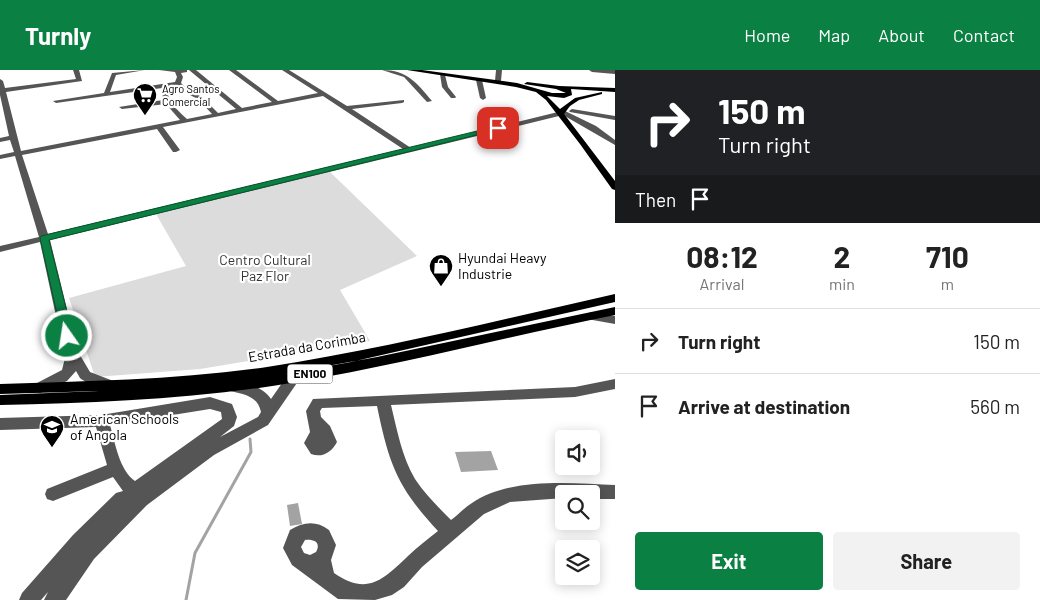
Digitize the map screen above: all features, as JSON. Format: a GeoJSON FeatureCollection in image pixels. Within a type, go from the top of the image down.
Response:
{"type":"FeatureCollection","features":[{"type":"Feature","properties":{"kind":"main road"},"geometry":{"type":"LineString","coordinates":[[410,70],[479,80],[561,88],[568,90],[570,94],[564,96],[552,95],[525,85]]}},
{"type":"Feature","properties":{"kind":"main road"},"geometry":{"type":"LineString","coordinates":[[417,70],[525,85],[615,91]]}},
{"type":"Feature","properties":{"kind":"main road"},"geometry":{"type":"LineString","coordinates":[[525,85],[544,95],[562,111],[615,187]]}},
{"type":"Feature","properties":{"kind":"main road"},"geometry":{"type":"LineString","coordinates":[[562,111],[575,99],[615,91]]}},
{"type":"Feature","properties":{"kind":"main road","name":"Estrada da Corimba"},"geometry":{"type":"LineString","coordinates":[[0,389],[111,386],[198,380],[300,366],[484,328],[615,298]]}},
{"type":"Feature","properties":{"kind":"main road","name":"Estrada da Corimba"},"geometry":{"type":"LineString","coordinates":[[0,400],[128,395],[231,386],[294,377],[615,311]]}},
{"type":"Feature","properties":{"kind":"street"},"geometry":{"type":"LineString","coordinates":[[40,388],[65,376],[73,365],[44,238],[13,137],[1,86],[80,80],[76,70]]}},
{"type":"Feature","properties":{"kind":"street"},"geometry":{"type":"LineString","coordinates":[[106,95],[114,74],[142,70]]}},
{"type":"Feature","properties":{"kind":"street"},"geometry":{"type":"LineString","coordinates":[[162,70],[178,72],[192,70],[242,111]]}},
{"type":"Feature","properties":{"kind":"street"},"geometry":{"type":"LineString","coordinates":[[232,70],[278,104]]}},
{"type":"Feature","properties":{"kind":"street"},"geometry":{"type":"LineString","coordinates":[[286,70],[348,108],[409,150]]}},
{"type":"Feature","properties":{"kind":"street"},"geometry":{"type":"LineString","coordinates":[[385,70],[406,76],[429,101]]}},
{"type":"Feature","properties":{"kind":"street"},"geometry":{"type":"LineString","coordinates":[[498,70],[498,81]]}},
{"type":"Feature","properties":{"kind":"street"},"geometry":{"type":"LineString","coordinates":[[592,70],[615,72]]}},
{"type":"Feature","properties":{"kind":"street"},"geometry":{"type":"LineString","coordinates":[[178,72],[180,77],[178,83]]}},
{"type":"Feature","properties":{"kind":"street"},"geometry":{"type":"LineString","coordinates":[[438,73],[453,97]]}},
{"type":"Feature","properties":{"kind":"street"},"geometry":{"type":"LineString","coordinates":[[479,80],[483,98]]}},
{"type":"Feature","properties":{"kind":"street"},"geometry":{"type":"LineString","coordinates":[[56,101],[125,93],[178,83]]}},
{"type":"Feature","properties":{"kind":"street"},"geometry":{"type":"LineString","coordinates":[[178,83],[186,91],[200,98],[218,116]]}},
{"type":"Feature","properties":{"kind":"street"},"geometry":{"type":"LineString","coordinates":[[166,86],[163,91],[163,97],[186,122]]}},
{"type":"Feature","properties":{"kind":"street"},"geometry":{"type":"LineString","coordinates":[[125,93],[134,106]]}},
{"type":"Feature","properties":{"kind":"street"},"geometry":{"type":"LineString","coordinates":[[0,157],[160,128],[325,94]]}},
{"type":"Feature","properties":{"kind":"street"},"geometry":{"type":"LineString","coordinates":[[348,108],[402,101]]}},
{"type":"Feature","properties":{"kind":"street"},"geometry":{"type":"LineString","coordinates":[[122,107],[167,102]]}},
{"type":"Feature","properties":{"kind":"street"},"geometry":{"type":"LineString","coordinates":[[0,249],[409,150],[568,109],[579,113],[615,118]]}},
{"type":"Feature","properties":{"kind":"street"},"geometry":{"type":"LineString","coordinates":[[562,111],[615,143]]}},
{"type":"Feature","properties":{"kind":"street"},"geometry":{"type":"LineString","coordinates":[[160,128],[176,150]]}},
{"type":"Feature","properties":{"kind":"street"},"geometry":{"type":"LineString","coordinates":[[0,140],[13,137]]}},
{"type":"Feature","properties":{"kind":"street"},"geometry":{"type":"LineString","coordinates":[[591,316],[615,320]]}},
{"type":"Feature","properties":{"kind":"street"},"geometry":{"type":"LineString","coordinates":[[71,351],[77,357],[85,375],[111,386]]}},
{"type":"Feature","properties":{"kind":"street"},"geometry":{"type":"LineString","coordinates":[[54,600],[88,554],[134,498],[209,450],[256,425],[269,414],[294,377]]}},
{"type":"Feature","properties":{"kind":"street"},"geometry":{"type":"LineString","coordinates":[[316,421],[313,411],[318,404],[575,392],[615,384]]}},
{"type":"Feature","properties":{"kind":"street"},"geometry":{"type":"LineString","coordinates":[[231,386],[260,395],[268,404],[269,414]]}},
{"type":"Feature","properties":{"kind":"street"},"geometry":{"type":"LineString","coordinates":[[383,400],[400,466],[406,479],[416,495],[450,532]]}},
{"type":"Feature","properties":{"kind":"street"},"geometry":{"type":"LineString","coordinates":[[0,424],[101,421],[210,404],[223,406],[230,412],[228,422],[79,541],[29,600]]}},
{"type":"Feature","properties":{"kind":"street"},"geometry":{"type":"LineString","coordinates":[[101,421],[116,468],[115,483],[119,494],[134,498]]}},
{"type":"Feature","properties":{"kind":"street"},"geometry":{"type":"LineString","coordinates":[[53,494],[116,468]]}},
{"type":"Feature","properties":{"kind":"street"},"geometry":{"type":"LineString","coordinates":[[327,579],[322,559],[327,548],[325,540],[319,533],[306,530],[301,532],[293,541],[292,548],[298,559],[345,592],[362,594],[385,588],[397,580],[478,508],[494,500],[510,495],[552,490],[615,492]]}},
{"type":"Feature","properties":{"kind":"street"},"geometry":{"type":"LineString","coordinates":[[298,559],[310,564],[322,559]]}},
{"type":"Feature","properties":{"kind":"green space","name":"Centro Cultural Paz Flor"},"geometry":{"type":"Polygon","coordinates":[[[329,171],[417,256],[340,290],[370,341],[200,369],[95,377],[69,298],[186,266],[156,214],[329,171]]]}},
{"type":"Feature","properties":{"kind":"shaded area"},"geometry":{"type":"Polygon","coordinates":[[[491,451],[498,470],[461,472],[455,452],[491,451]]]}},
{"type":"Feature","properties":{"kind":"shaded area"},"geometry":{"type":"Polygon","coordinates":[[[298,503],[302,524],[290,526],[287,505],[298,503]]]}},
{"type":"Feature","properties":{"kind":"waterway"},"geometry":{"type":"LineString","coordinates":[[186,600],[195,553],[251,452],[250,439]]}},
{"type":"Feature","properties":{"kind":"place","name":"Agro Santos Comercial"},"geometry":{"type":"Point","coordinates":[145,116]}},
{"type":"Feature","properties":{"kind":"place","name":"Hyundai Heavy Industrie"},"geometry":{"type":"Point","coordinates":[441,287]}},
{"type":"Feature","properties":{"kind":"place","name":"American Schools of Angola"},"geometry":{"type":"Point","coordinates":[52,448]}},
{"type":"Feature","properties":{"kind":"route"},"geometry":{"type":"LineString","coordinates":[[67,336],[44,238],[498,128]]}}]}
